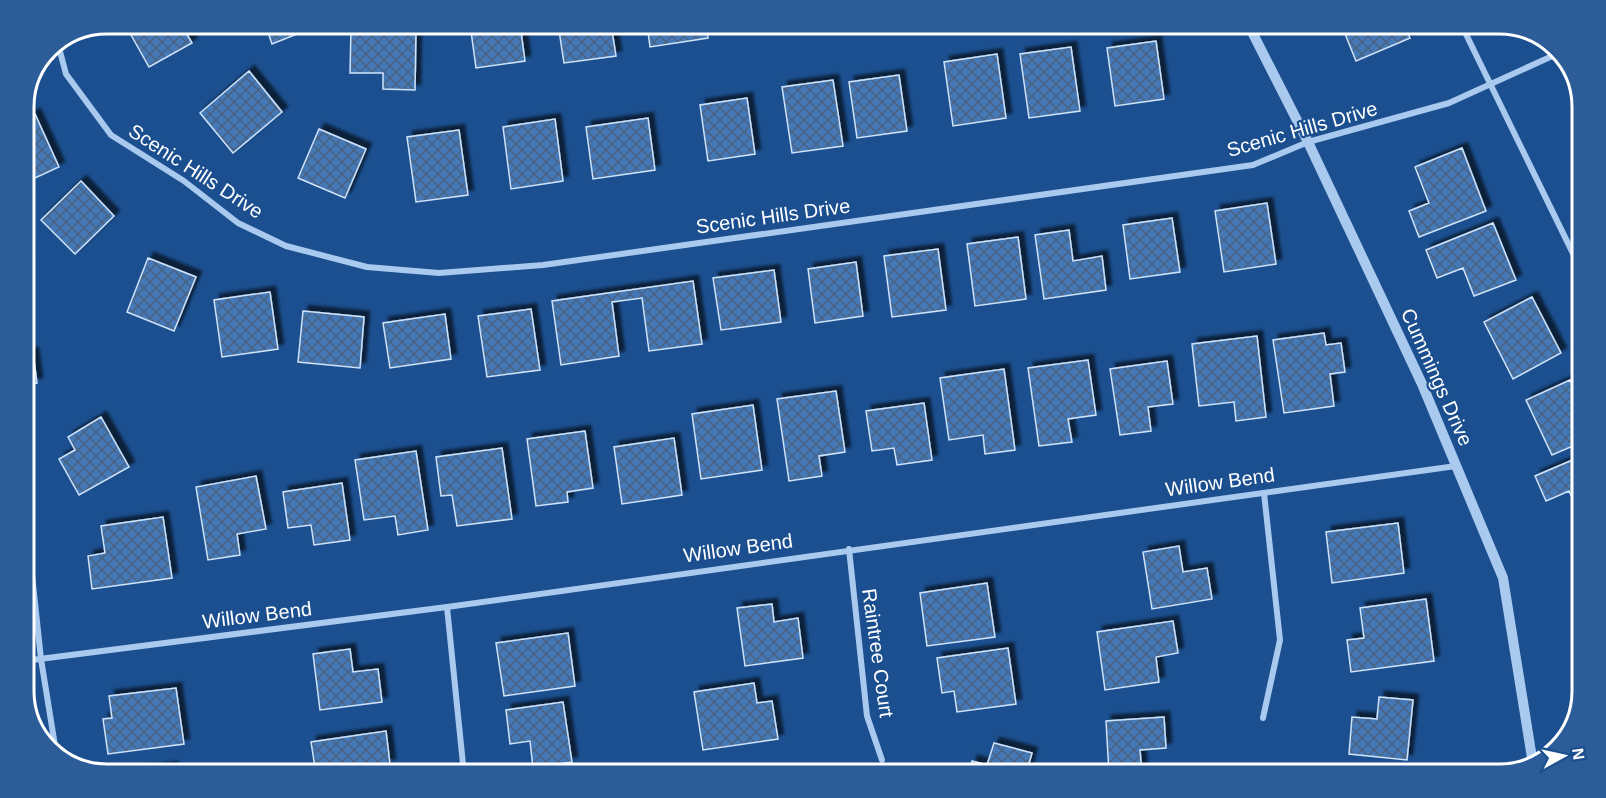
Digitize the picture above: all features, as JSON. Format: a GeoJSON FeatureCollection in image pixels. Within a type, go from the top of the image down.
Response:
{"type":"FeatureCollection","features":[{"type":"Feature","properties":{"kind":"street","name":"Cummings Drive"},"geometry":{"type":"LineString","coordinates":[[1253,34],[1308,142],[1422,384],[1503,578],[1532,755]]}},
{"type":"Feature","properties":{"kind":"street"},"geometry":{"type":"LineString","coordinates":[[1466,34],[1571,250]]}},
{"type":"Feature","properties":{"kind":"street","name":"Scenic Hills Drive"},"geometry":{"type":"LineString","coordinates":[[60,52],[66,74],[111,135],[184,182],[238,223],[286,246],[367,267],[439,273],[543,264],[1253,165],[1308,142],[1449,104],[1551,57]]}},
{"type":"Feature","properties":{"kind":"street","name":"Willow Bend"},"geometry":{"type":"LineString","coordinates":[[35,660],[447,607],[849,549],[1457,466]]}},
{"type":"Feature","properties":{"kind":"street"},"geometry":{"type":"LineString","coordinates":[[1263,718],[1280,640],[1264,493]]}},
{"type":"Feature","properties":{"kind":"street","name":"Raintree Court"},"geometry":{"type":"LineString","coordinates":[[849,549],[867,716],[882,760]]}},
{"type":"Feature","properties":{"kind":"street"},"geometry":{"type":"LineString","coordinates":[[35,603],[41,659],[54,740]]}},
{"type":"Feature","properties":{"kind":"street"},"geometry":{"type":"LineString","coordinates":[[447,607],[463,764]]}},
{"type":"Feature","properties":{"kind":"building"},"geometry":{"type":"Polygon","coordinates":[[[130,34],[187,34],[192,43],[149,67],[130,34]]]}},
{"type":"Feature","properties":{"kind":"building"},"geometry":{"type":"Polygon","coordinates":[[[268,34],[297,34],[272,44],[268,34]]]}},
{"type":"Feature","properties":{"kind":"building"},"geometry":{"type":"Polygon","coordinates":[[[351,34],[416,34],[415,90],[383,89],[383,73],[350,73],[351,34]]]}},
{"type":"Feature","properties":{"kind":"building"},"geometry":{"type":"Polygon","coordinates":[[[471,34],[521,34],[525,61],[476,68],[471,34]]]}},
{"type":"Feature","properties":{"kind":"building"},"geometry":{"type":"Polygon","coordinates":[[[560,34],[613,34],[616,56],[564,63],[560,34]]]}},
{"type":"Feature","properties":{"kind":"building"},"geometry":{"type":"Polygon","coordinates":[[[648,34],[707,34],[708,38],[650,47],[648,34]]]}},
{"type":"Feature","properties":{"kind":"building"},"geometry":{"type":"Polygon","coordinates":[[[1345,34],[1408,34],[1410,38],[1356,61],[1345,34]]]}},
{"type":"Feature","properties":{"kind":"building"},"geometry":{"type":"Polygon","coordinates":[[[1156,41],[1164,99],[1115,106],[1107,48],[1156,41]]]}},
{"type":"Feature","properties":{"kind":"building"},"geometry":{"type":"Polygon","coordinates":[[[1071,47],[1080,111],[1029,118],[1020,54],[1071,47]]]}},
{"type":"Feature","properties":{"kind":"building"},"geometry":{"type":"Polygon","coordinates":[[[997,54],[1006,118],[953,126],[944,62],[997,54]]]}},
{"type":"Feature","properties":{"kind":"building"},"geometry":{"type":"Polygon","coordinates":[[[249,71],[282,112],[233,153],[200,113],[249,71]]]}},
{"type":"Feature","properties":{"kind":"building"},"geometry":{"type":"Polygon","coordinates":[[[899,75],[907,131],[857,138],[849,82],[899,75]]]}},
{"type":"Feature","properties":{"kind":"building"},"geometry":{"type":"Polygon","coordinates":[[[833,80],[843,146],[792,153],[782,87],[833,80]]]}},
{"type":"Feature","properties":{"kind":"building"},"geometry":{"type":"Polygon","coordinates":[[[747,98],[755,154],[708,161],[700,105],[747,98]]]}},
{"type":"Feature","properties":{"kind":"building"},"geometry":{"type":"Polygon","coordinates":[[[35,114],[59,167],[35,178],[35,114]]]}},
{"type":"Feature","properties":{"kind":"building"},"geometry":{"type":"Polygon","coordinates":[[[648,118],[655,170],[593,179],[586,127],[648,118]]]}},
{"type":"Feature","properties":{"kind":"building"},"geometry":{"type":"Polygon","coordinates":[[[555,119],[563,181],[511,189],[503,127],[555,119]]]}},
{"type":"Feature","properties":{"kind":"building"},"geometry":{"type":"Polygon","coordinates":[[[319,129],[366,149],[345,198],[298,178],[319,129]]]}},
{"type":"Feature","properties":{"kind":"building"},"geometry":{"type":"Polygon","coordinates":[[[459,130],[468,195],[416,202],[407,137],[459,130]]]}},
{"type":"Feature","properties":{"kind":"building"},"geometry":{"type":"Polygon","coordinates":[[[1462,148],[1486,211],[1419,237],[1409,211],[1429,203],[1415,167],[1462,148]]]}},
{"type":"Feature","properties":{"kind":"building"},"geometry":{"type":"Polygon","coordinates":[[[81,181],[114,216],[75,254],[41,220],[81,181]]]}},
{"type":"Feature","properties":{"kind":"building"},"geometry":{"type":"Polygon","coordinates":[[[1267,203],[1276,264],[1224,272],[1215,211],[1267,203]]]}},
{"type":"Feature","properties":{"kind":"building"},"geometry":{"type":"Polygon","coordinates":[[[1172,218],[1180,272],[1130,279],[1123,225],[1172,218]]]}},
{"type":"Feature","properties":{"kind":"building"},"geometry":{"type":"Polygon","coordinates":[[[1493,223],[1516,280],[1474,296],[1463,268],[1437,278],[1426,250],[1493,223]]]}},
{"type":"Feature","properties":{"kind":"building"},"geometry":{"type":"Polygon","coordinates":[[[1069,230],[1073,261],[1102,256],[1106,290],[1044,299],[1035,235],[1069,230]]]}},
{"type":"Feature","properties":{"kind":"building"},"geometry":{"type":"Polygon","coordinates":[[[1018,237],[1026,299],[975,306],[967,244],[1018,237]]]}},
{"type":"Feature","properties":{"kind":"building"},"geometry":{"type":"Polygon","coordinates":[[[938,249],[946,310],[892,317],[884,256],[938,249]]]}},
{"type":"Feature","properties":{"kind":"building"},"geometry":{"type":"Polygon","coordinates":[[[148,258],[196,277],[174,331],[127,312],[148,258]]]}},
{"type":"Feature","properties":{"kind":"building"},"geometry":{"type":"Polygon","coordinates":[[[856,262],[863,316],[815,323],[808,269],[856,262]]]}},
{"type":"Feature","properties":{"kind":"building"},"geometry":{"type":"Polygon","coordinates":[[[774,270],[781,322],[721,330],[713,278],[774,270]]]}},
{"type":"Feature","properties":{"kind":"building"},"geometry":{"type":"Polygon","coordinates":[[[693,281],[702,344],[649,351],[642,298],[612,302],[619,356],[561,365],[552,301],[693,281]]]}},
{"type":"Feature","properties":{"kind":"building"},"geometry":{"type":"Polygon","coordinates":[[[270,292],[278,349],[222,357],[214,300],[270,292]]]}},
{"type":"Feature","properties":{"kind":"building"},"geometry":{"type":"Polygon","coordinates":[[[1532,297],[1561,353],[1513,379],[1484,322],[1532,297]]]}},
{"type":"Feature","properties":{"kind":"building"},"geometry":{"type":"Polygon","coordinates":[[[531,309],[540,370],[487,377],[478,316],[531,309]]]}},
{"type":"Feature","properties":{"kind":"building"},"geometry":{"type":"Polygon","coordinates":[[[303,311],[364,317],[360,368],[298,362],[303,311]]]}},
{"type":"Feature","properties":{"kind":"building"},"geometry":{"type":"Polygon","coordinates":[[[445,314],[451,359],[390,368],[383,323],[445,314]]]}},
{"type":"Feature","properties":{"kind":"building"},"geometry":{"type":"Polygon","coordinates":[[[1324,333],[1326,345],[1341,343],[1345,372],[1330,374],[1334,406],[1284,413],[1273,340],[1324,333]]]}},
{"type":"Feature","properties":{"kind":"building"},"geometry":{"type":"Polygon","coordinates":[[[1257,336],[1266,417],[1236,421],[1234,402],[1199,406],[1192,344],[1257,336]]]}},
{"type":"Feature","properties":{"kind":"building"},"geometry":{"type":"Polygon","coordinates":[[[1088,360],[1096,415],[1068,419],[1072,442],[1039,446],[1028,368],[1088,360]]]}},
{"type":"Feature","properties":{"kind":"building"},"geometry":{"type":"Polygon","coordinates":[[[1167,361],[1173,404],[1148,407],[1151,431],[1120,435],[1110,369],[1167,361]]]}},
{"type":"Feature","properties":{"kind":"building"},"geometry":{"type":"Polygon","coordinates":[[[1004,369],[1015,450],[985,454],[983,435],[949,440],[940,378],[1004,369]]]}},
{"type":"Feature","properties":{"kind":"building"},"geometry":{"type":"Polygon","coordinates":[[[1570,380],[1572,447],[1552,455],[1526,400],[1570,380]]]}},
{"type":"Feature","properties":{"kind":"building"},"geometry":{"type":"Polygon","coordinates":[[[836,391],[845,452],[819,456],[822,476],[789,481],[777,399],[836,391]]]}},
{"type":"Feature","properties":{"kind":"building"},"geometry":{"type":"Polygon","coordinates":[[[924,403],[932,460],[897,465],[894,448],[872,451],[866,411],[924,403]]]}},
{"type":"Feature","properties":{"kind":"building"},"geometry":{"type":"Polygon","coordinates":[[[753,405],[762,470],[701,479],[692,414],[753,405]]]}},
{"type":"Feature","properties":{"kind":"building"},"geometry":{"type":"Polygon","coordinates":[[[101,417],[129,467],[79,495],[59,459],[75,450],[68,437],[101,417]]]}},
{"type":"Feature","properties":{"kind":"building"},"geometry":{"type":"Polygon","coordinates":[[[585,431],[593,488],[567,492],[568,502],[536,506],[527,439],[585,431]]]}},
{"type":"Feature","properties":{"kind":"building"},"geometry":{"type":"Polygon","coordinates":[[[674,438],[682,495],[622,504],[614,447],[674,438]]]}},
{"type":"Feature","properties":{"kind":"building"},"geometry":{"type":"Polygon","coordinates":[[[502,448],[512,519],[457,526],[452,495],[441,496],[436,457],[502,448]]]}},
{"type":"Feature","properties":{"kind":"building"},"geometry":{"type":"Polygon","coordinates":[[[416,451],[428,530],[398,535],[395,516],[364,520],[355,460],[416,451]]]}},
{"type":"Feature","properties":{"kind":"building"},"geometry":{"type":"Polygon","coordinates":[[[1572,460],[1572,497],[1569,491],[1546,501],[1535,476],[1572,460]]]}},
{"type":"Feature","properties":{"kind":"building"},"geometry":{"type":"Polygon","coordinates":[[[256,476],[266,529],[237,534],[240,555],[208,560],[196,487],[256,476]]]}},
{"type":"Feature","properties":{"kind":"building"},"geometry":{"type":"Polygon","coordinates":[[[342,483],[350,540],[314,545],[311,525],[288,528],[283,492],[342,483]]]}},
{"type":"Feature","properties":{"kind":"building"},"geometry":{"type":"Polygon","coordinates":[[[163,517],[172,578],[92,589],[88,556],[105,553],[101,526],[163,517]]]}},
{"type":"Feature","properties":{"kind":"building"},"geometry":{"type":"Polygon","coordinates":[[[1398,523],[1404,573],[1332,583],[1326,532],[1398,523]]]}},
{"type":"Feature","properties":{"kind":"building"},"geometry":{"type":"Polygon","coordinates":[[[1179,546],[1183,572],[1207,568],[1212,599],[1152,609],[1143,552],[1179,546]]]}},
{"type":"Feature","properties":{"kind":"building"},"geometry":{"type":"Polygon","coordinates":[[[987,583],[995,637],[927,646],[920,593],[987,583]]]}},
{"type":"Feature","properties":{"kind":"building"},"geometry":{"type":"Polygon","coordinates":[[[1426,599],[1434,661],[1351,672],[1347,640],[1364,638],[1360,608],[1426,599]]]}},
{"type":"Feature","properties":{"kind":"building"},"geometry":{"type":"Polygon","coordinates":[[[772,604],[774,622],[798,618],[803,658],[745,666],[737,608],[772,604]]]}},
{"type":"Feature","properties":{"kind":"building"},"geometry":{"type":"Polygon","coordinates":[[[1173,621],[1178,653],[1156,657],[1159,682],[1105,690],[1097,632],[1173,621]]]}},
{"type":"Feature","properties":{"kind":"building"},"geometry":{"type":"Polygon","coordinates":[[[568,633],[575,686],[504,696],[496,643],[568,633]]]}},
{"type":"Feature","properties":{"kind":"building"},"geometry":{"type":"Polygon","coordinates":[[[1008,648],[1016,704],[957,712],[954,691],[942,693],[937,658],[1008,648]]]}},
{"type":"Feature","properties":{"kind":"building"},"geometry":{"type":"Polygon","coordinates":[[[350,649],[353,672],[378,669],[382,702],[320,710],[313,654],[350,649]]]}},
{"type":"Feature","properties":{"kind":"building"},"geometry":{"type":"Polygon","coordinates":[[[754,683],[757,703],[772,701],[778,739],[703,750],[694,692],[754,683]]]}},
{"type":"Feature","properties":{"kind":"building"},"geometry":{"type":"Polygon","coordinates":[[[176,688],[184,744],[108,754],[103,719],[112,718],[109,696],[176,688]]]}},
{"type":"Feature","properties":{"kind":"building"},"geometry":{"type":"Polygon","coordinates":[[[1379,697],[1413,700],[1407,760],[1349,754],[1352,717],[1377,719],[1379,697]]]}},
{"type":"Feature","properties":{"kind":"building"},"geometry":{"type":"Polygon","coordinates":[[[563,702],[572,762],[533,764],[530,741],[510,744],[506,710],[563,702]]]}},
{"type":"Feature","properties":{"kind":"building"},"geometry":{"type":"Polygon","coordinates":[[[1164,717],[1166,748],[1140,750],[1141,764],[1108,764],[1106,721],[1164,717]]]}},
{"type":"Feature","properties":{"kind":"building"},"geometry":{"type":"Polygon","coordinates":[[[386,731],[390,764],[314,764],[311,742],[386,731]]]}},
{"type":"Feature","properties":{"kind":"building"},"geometry":{"type":"Polygon","coordinates":[[[994,743],[1032,753],[1029,764],[987,764],[994,743]]]}}]}
